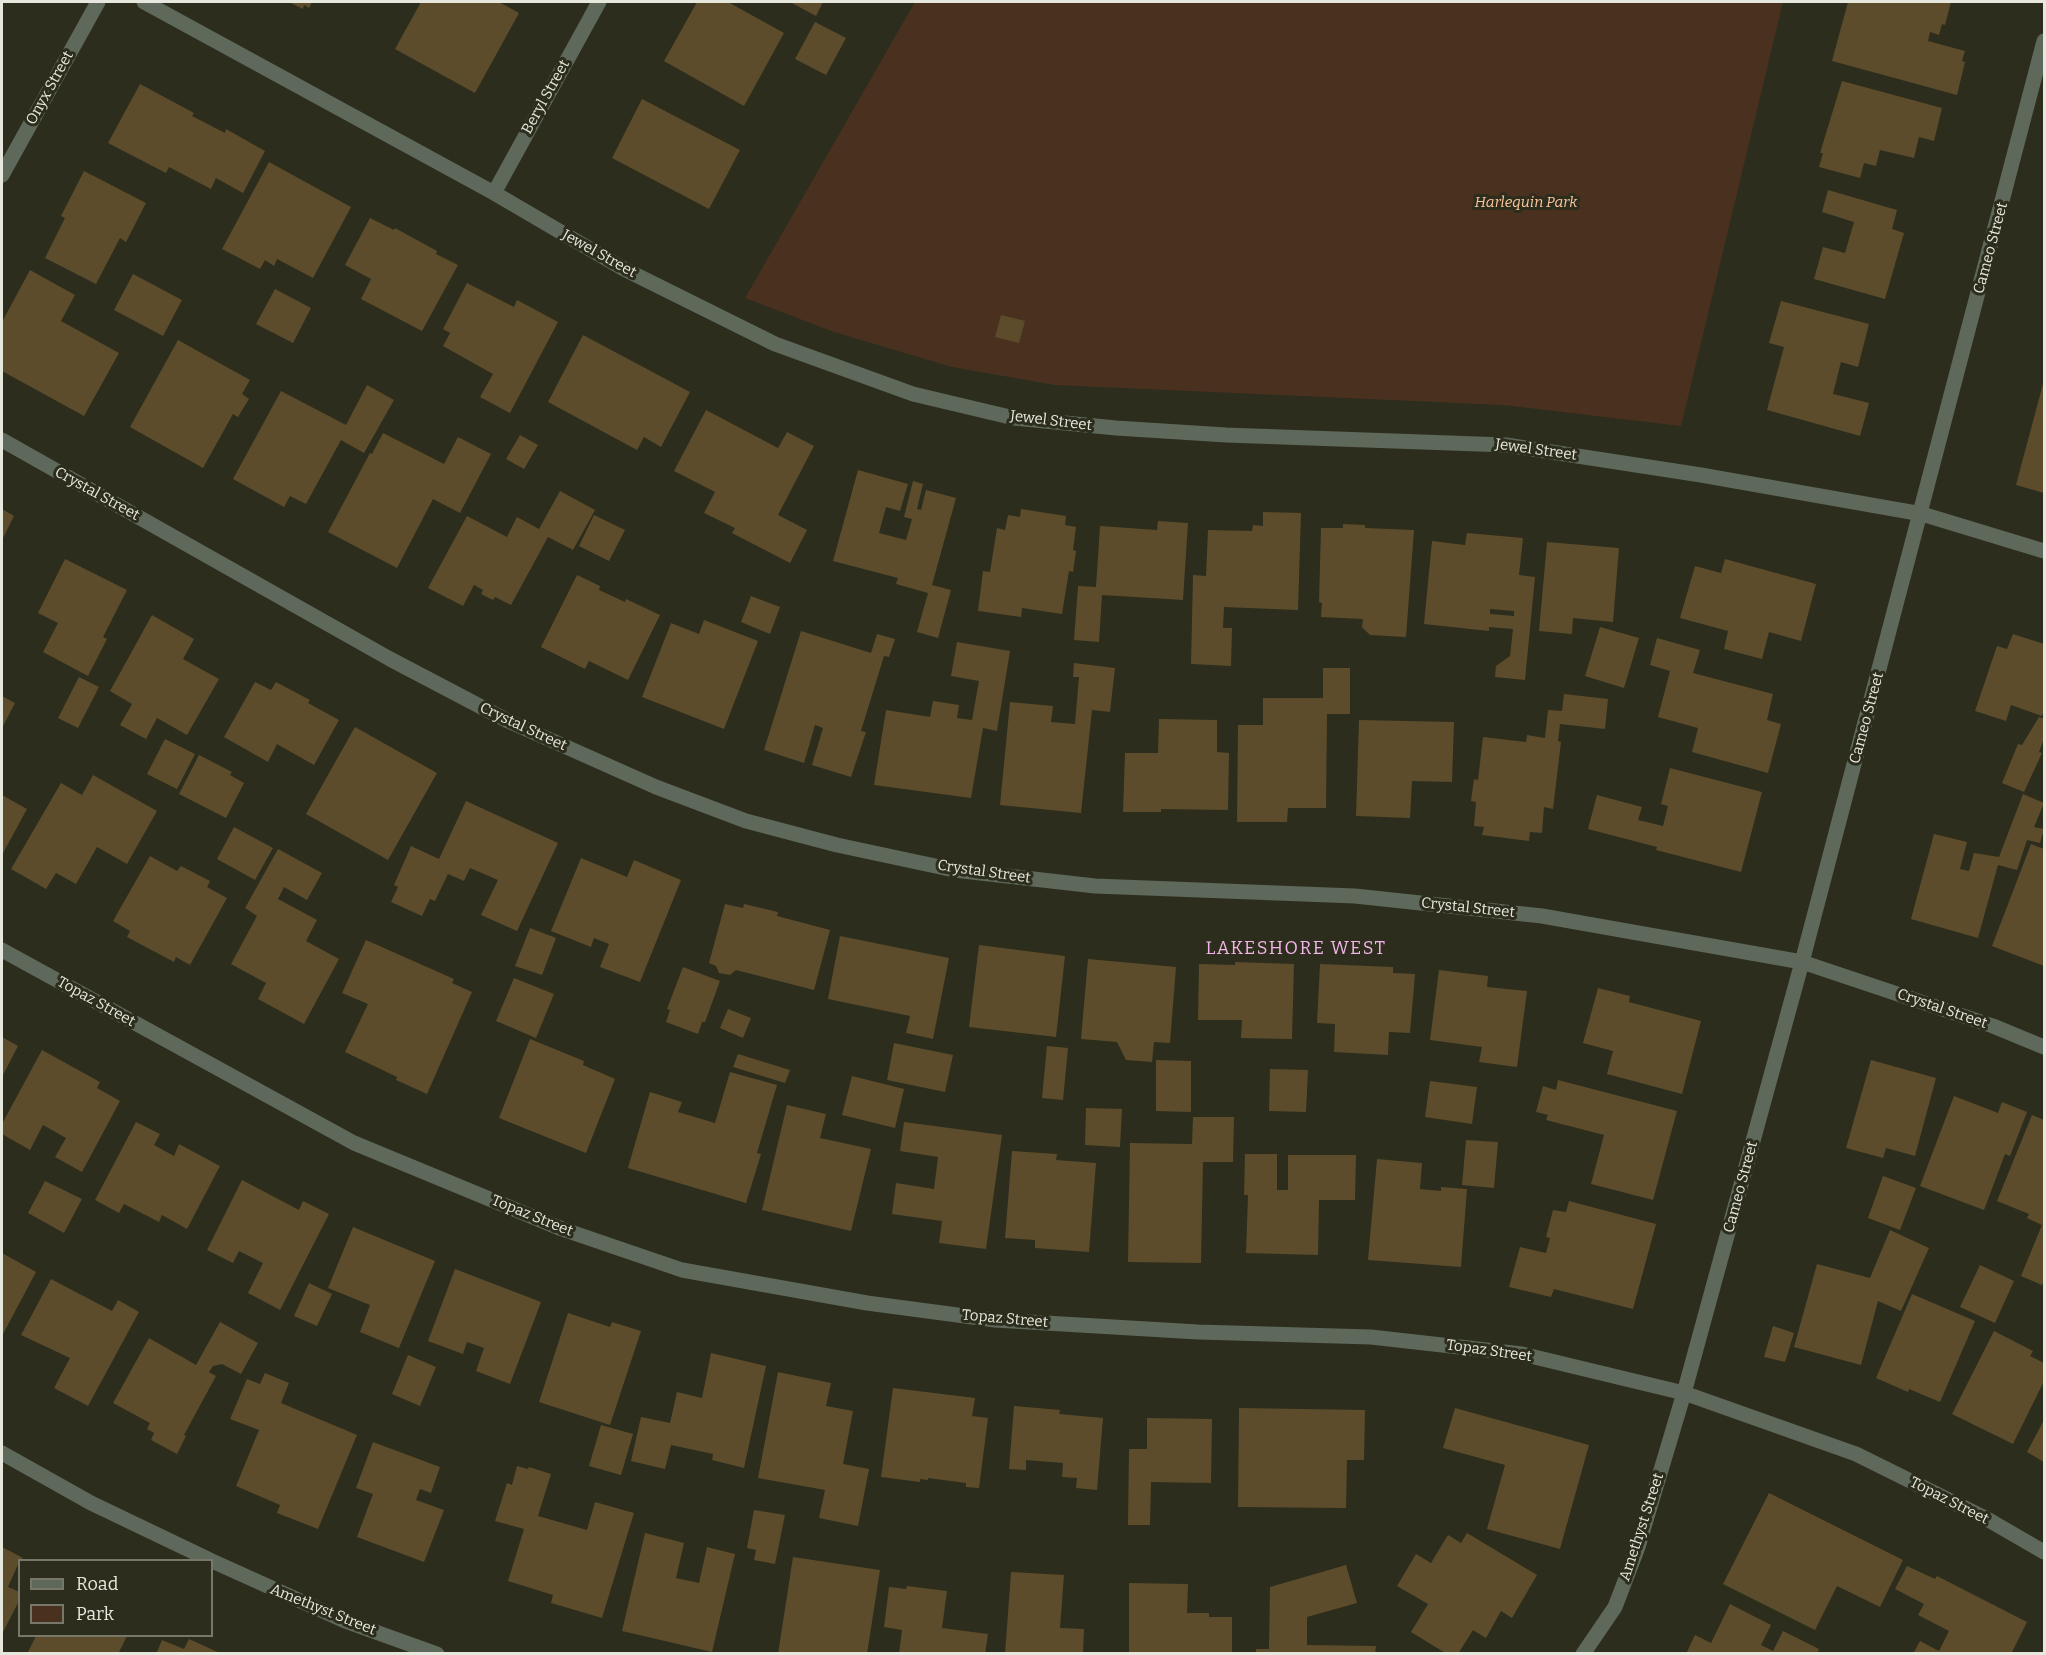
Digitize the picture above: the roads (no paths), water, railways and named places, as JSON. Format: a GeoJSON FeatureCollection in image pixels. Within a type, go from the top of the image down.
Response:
{"type":"FeatureCollection","features":[{"type":"Feature","properties":{"kind":"street","name":"Onyx Street"},"geometry":{"type":"LineString","coordinates":[[2,175],[98,2]]}},
{"type":"Feature","properties":{"kind":"street","name":"Jewel Street"},"geometry":{"type":"LineString","coordinates":[[144,2],[494,193],[624,269],[775,344],[913,394],[1014,418],[1116,428],[1226,435],[1506,445],[1701,475],[1922,514],[2044,551]]}},
{"type":"Feature","properties":{"kind":"street","name":"Beryl Street"},"geometry":{"type":"LineString","coordinates":[[494,193],[599,2]]}},
{"type":"Feature","properties":{"kind":"street","name":"Cameo Street"},"geometry":{"type":"LineString","coordinates":[[1684,1393],[1922,514],[2044,41]]}},
{"type":"Feature","properties":{"kind":"street","name":"Crystal Street"},"geometry":{"type":"LineString","coordinates":[[2,440],[390,659],[508,721],[656,788],[746,821],[837,845],[954,870],[1095,886],[1355,896],[1530,915],[1802,962],[1993,1026],[2044,1047]]}},
{"type":"Feature","properties":{"kind":"street","name":"Topaz Street"},"geometry":{"type":"LineString","coordinates":[[2,950],[354,1143],[562,1229],[682,1270],[867,1303],[995,1320],[1198,1332],[1371,1337],[1522,1354],[1684,1393],[1856,1454],[1987,1519],[2044,1552]]}},
{"type":"Feature","properties":{"kind":"street","name":"Amethyst Street"},"geometry":{"type":"LineString","coordinates":[[1583,1653],[1615,1607],[1638,1547],[1684,1393]]}},
{"type":"Feature","properties":{"kind":"street","name":"Amethyst Street"},"geometry":{"type":"LineString","coordinates":[[2,1453],[92,1503],[207,1559]]}},
{"type":"Feature","properties":{"kind":"street","name":"Amethyst Street"},"geometry":{"type":"LineString","coordinates":[[213,1562],[345,1621],[437,1653]]}},
{"type":"Feature","properties":{"kind":"district","name":"LAKESHORE WEST"},"geometry":{"type":"Point","coordinates":[1296,949]}},
{"type":"Feature","properties":{"kind":"park label","name":"Harlequin Park"},"geometry":{"type":"Point","coordinates":[1526,203]}}]}
